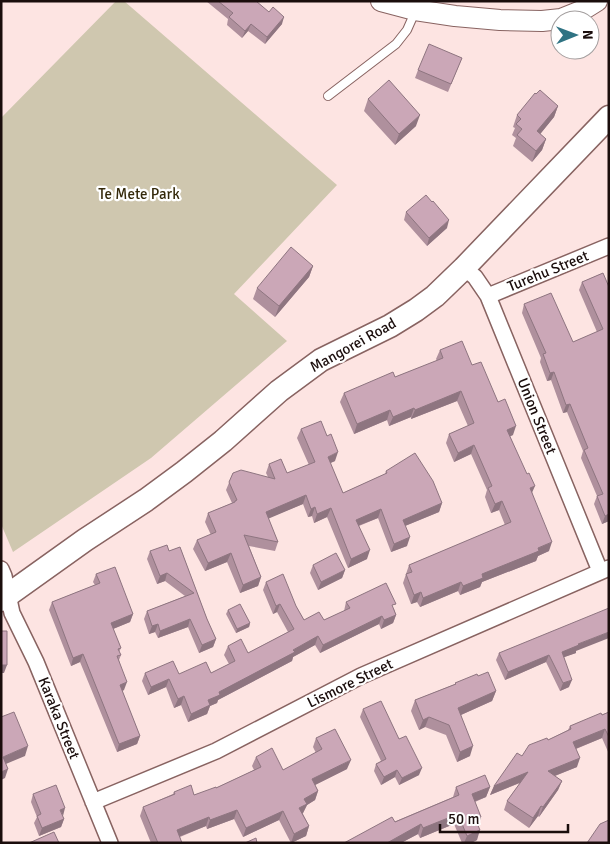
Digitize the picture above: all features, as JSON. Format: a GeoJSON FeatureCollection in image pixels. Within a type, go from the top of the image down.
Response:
{"type":"FeatureCollection","features":[{"type":"Feature","properties":{"kind":"main road","name":"Mangorei Road"},"geometry":{"type":"LineString","coordinates":[[4,597],[184,472],[223,441],[279,391],[321,360],[390,326],[435,296],[609,117]]}},
{"type":"Feature","properties":{"kind":"street"},"geometry":{"type":"LineString","coordinates":[[381,1],[415,10],[456,16],[542,21],[561,19],[581,11],[597,1]]}},
{"type":"Feature","properties":{"kind":"street","name":"Turehu Street"},"geometry":{"type":"LineString","coordinates":[[488,296],[609,246]]}},
{"type":"Feature","properties":{"kind":"street","name":"Union Street"},"geometry":{"type":"LineString","coordinates":[[464,268],[475,277],[488,296],[605,570]]}},
{"type":"Feature","properties":{"kind":"street","name":"Karaka Street"},"geometry":{"type":"LineString","coordinates":[[1,569],[4,576],[4,597],[36,662],[110,843]]}},
{"type":"Feature","properties":{"kind":"street","name":"Lismore Street"},"geometry":{"type":"LineString","coordinates":[[93,802],[216,751],[361,676],[605,570]]}},
{"type":"Feature","properties":{"kind":"lane"},"geometry":{"type":"LineString","coordinates":[[328,96],[396,44],[407,30],[415,10]]}},
{"type":"Feature","properties":{"kind":"green space","name":"Te Mete Park"},"geometry":{"type":"Polygon","coordinates":[[[116,1],[124,1],[337,185],[234,294],[287,341],[151,458],[13,552],[1,524],[1,118],[116,1]]]}},
{"type":"Feature","properties":{"kind":"building"},"geometry":{"type":"Polygon","coordinates":[[[218,1],[256,1],[269,12],[273,7],[284,17],[267,37],[251,24],[245,31],[229,17],[233,13],[218,1]]]}},
{"type":"Feature","properties":{"kind":"building"},"geometry":{"type":"Polygon","coordinates":[[[429,44],[462,58],[451,84],[418,70],[429,44]]]}},
{"type":"Feature","properties":{"kind":"building"},"geometry":{"type":"Polygon","coordinates":[[[389,80],[420,115],[399,134],[368,99],[389,80]]]}},
{"type":"Feature","properties":{"kind":"building"},"geometry":{"type":"Polygon","coordinates":[[[540,90],[558,106],[537,131],[546,139],[536,151],[517,135],[522,129],[516,124],[521,119],[517,115],[535,93],[540,90]]]}},
{"type":"Feature","properties":{"kind":"building"},"geometry":{"type":"Polygon","coordinates":[[[426,195],[449,220],[429,238],[406,212],[426,195]]]}},
{"type":"Feature","properties":{"kind":"building"},"geometry":{"type":"Polygon","coordinates":[[[291,247],[313,266],[279,306],[257,288],[291,247]]]}},
{"type":"Feature","properties":{"kind":"building"},"geometry":{"type":"Polygon","coordinates":[[[603,273],[609,287],[609,514],[605,516],[597,496],[603,494],[584,450],[588,448],[570,404],[566,405],[554,372],[550,373],[543,354],[546,353],[524,304],[551,293],[573,342],[603,329],[582,282],[603,273]]]}},
{"type":"Feature","properties":{"kind":"building"},"geometry":{"type":"Polygon","coordinates":[[[462,341],[472,365],[481,362],[498,402],[505,399],[516,426],[507,430],[527,474],[529,473],[535,486],[530,488],[552,542],[538,548],[539,551],[482,574],[483,578],[463,586],[461,582],[423,598],[421,592],[414,595],[406,574],[412,572],[409,565],[511,522],[502,501],[495,504],[488,488],[492,486],[474,445],[458,453],[449,434],[474,423],[461,391],[393,417],[390,410],[357,424],[344,393],[393,372],[395,377],[443,358],[440,350],[462,341]]]}},
{"type":"Feature","properties":{"kind":"building"},"geometry":{"type":"Polygon","coordinates":[[[321,421],[327,436],[331,434],[338,452],[328,457],[343,493],[387,473],[386,471],[415,453],[433,481],[442,503],[403,520],[410,537],[394,544],[381,509],[356,520],[370,550],[351,559],[331,508],[317,514],[315,507],[311,509],[306,495],[266,512],[278,542],[244,535],[261,577],[243,585],[231,553],[208,563],[197,540],[216,532],[208,513],[237,500],[229,482],[233,473],[241,470],[275,479],[269,464],[281,459],[287,473],[315,462],[301,429],[321,421]]]}},
{"type":"Feature","properties":{"kind":"building"},"geometry":{"type":"Polygon","coordinates":[[[167,545],[169,551],[180,547],[216,639],[202,645],[190,619],[160,631],[158,624],[152,626],[147,611],[194,593],[167,573],[160,576],[150,551],[167,545]]]}},
{"type":"Feature","properties":{"kind":"building"},"geometry":{"type":"Polygon","coordinates":[[[336,553],[345,570],[321,582],[313,565],[336,553]]]}},
{"type":"Feature","properties":{"kind":"building"},"geometry":{"type":"Polygon","coordinates":[[[115,567],[133,614],[111,623],[121,648],[118,649],[121,655],[117,656],[127,682],[120,685],[140,736],[119,744],[83,654],[73,658],[52,602],[100,583],[96,574],[115,567]]]}},
{"type":"Feature","properties":{"kind":"building"},"geometry":{"type":"Polygon","coordinates":[[[283,574],[304,620],[319,612],[324,620],[350,608],[346,602],[386,583],[396,604],[392,605],[396,615],[384,620],[382,616],[323,645],[318,636],[293,650],[295,652],[219,692],[220,695],[208,700],[210,705],[191,714],[184,696],[178,699],[169,679],[151,687],[145,673],[173,661],[179,674],[206,662],[211,673],[235,661],[228,646],[241,639],[248,653],[294,629],[280,604],[276,606],[266,582],[283,574]]]}},
{"type":"Feature","properties":{"kind":"building"},"geometry":{"type":"Polygon","coordinates":[[[240,604],[250,623],[237,629],[228,610],[240,604]]]}},
{"type":"Feature","properties":{"kind":"building"},"geometry":{"type":"Polygon","coordinates":[[[609,608],[609,632],[562,652],[572,680],[563,683],[549,655],[508,672],[499,653],[609,608]]]}},
{"type":"Feature","properties":{"kind":"building"},"geometry":{"type":"Polygon","coordinates":[[[1,631],[7,631],[7,665],[1,665],[1,631]]]}},
{"type":"Feature","properties":{"kind":"building"},"geometry":{"type":"Polygon","coordinates":[[[488,672],[496,691],[458,708],[473,746],[460,752],[449,725],[429,717],[423,720],[415,700],[477,674],[478,676],[488,672]]]}},
{"type":"Feature","properties":{"kind":"building"},"geometry":{"type":"Polygon","coordinates":[[[381,701],[399,739],[406,736],[422,768],[402,778],[397,770],[384,777],[376,764],[386,759],[363,709],[381,701]]]}},
{"type":"Feature","properties":{"kind":"building"},"geometry":{"type":"Polygon","coordinates":[[[14,712],[28,746],[3,757],[8,769],[1,772],[1,717],[14,712]]]}},
{"type":"Feature","properties":{"kind":"building"},"geometry":{"type":"Polygon","coordinates":[[[609,712],[609,737],[605,729],[573,742],[580,758],[548,771],[562,781],[533,818],[507,801],[528,772],[494,786],[517,753],[522,756],[529,745],[547,738],[548,740],[571,729],[570,726],[601,713],[602,715],[609,712]]]}},
{"type":"Feature","properties":{"kind":"building"},"geometry":{"type":"Polygon","coordinates":[[[335,729],[351,760],[312,779],[318,791],[304,799],[307,804],[299,808],[309,826],[294,834],[283,811],[246,828],[237,810],[210,820],[209,817],[177,830],[182,843],[158,843],[143,807],[175,794],[174,792],[191,785],[194,795],[216,788],[261,767],[256,757],[272,748],[283,770],[322,749],[316,738],[335,729]]]}},
{"type":"Feature","properties":{"kind":"building"},"geometry":{"type":"Polygon","coordinates":[[[485,775],[490,787],[472,794],[481,817],[475,819],[480,830],[467,836],[458,814],[423,828],[421,824],[387,843],[344,843],[392,817],[395,822],[459,795],[456,787],[485,775]]]}},
{"type":"Feature","properties":{"kind":"building"},"geometry":{"type":"Polygon","coordinates":[[[56,785],[65,808],[60,810],[64,819],[42,828],[37,816],[41,814],[33,794],[56,785]]]}},
{"type":"Feature","properties":{"kind":"building"},"geometry":{"type":"Polygon","coordinates":[[[609,820],[609,843],[587,843],[600,824],[609,820]]]}},
{"type":"Feature","properties":{"kind":"building"},"geometry":{"type":"Polygon","coordinates":[[[54,832],[59,843],[29,843],[54,832]]]}},
{"type":"Feature","properties":{"kind":"building"},"geometry":{"type":"Polygon","coordinates":[[[256,838],[257,843],[245,843],[256,838]]]}}]}
